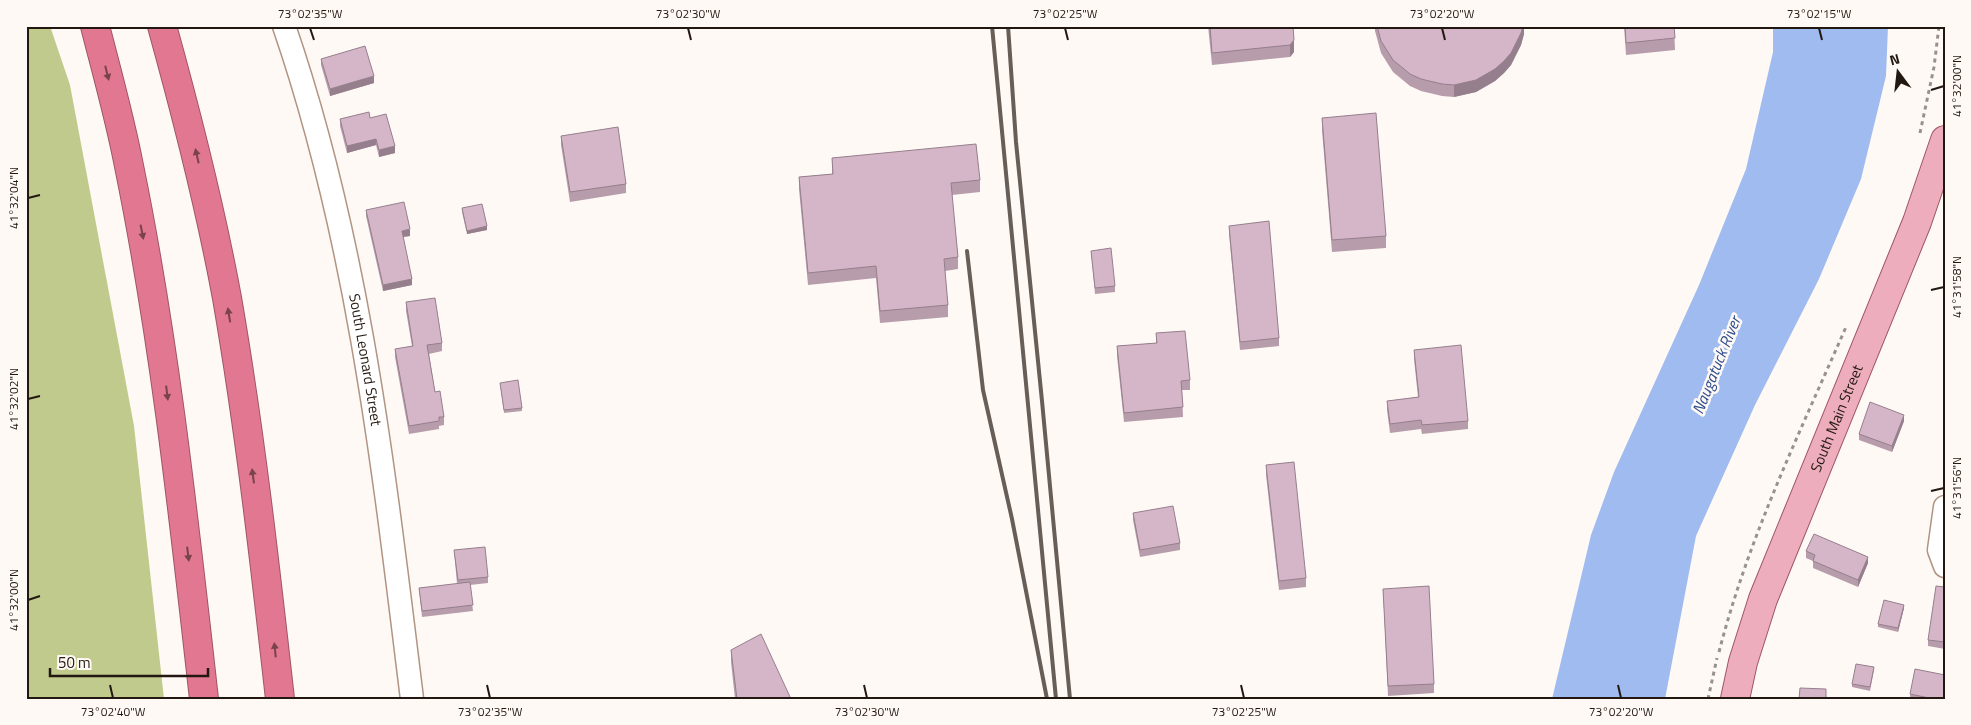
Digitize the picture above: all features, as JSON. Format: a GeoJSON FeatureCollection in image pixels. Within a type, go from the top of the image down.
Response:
{"type":"FeatureCollection","features":[{"type":"Feature","properties":{"kind":"highway"},"geometry":{"type":"LineString","coordinates":[[95,26],[129,165],[155,312],[186,535],[204,699]]}},
{"type":"Feature","properties":{"kind":"highway"},"geometry":{"type":"LineString","coordinates":[[162,26],[196,151],[226,297],[257,505],[280,699]]}},
{"type":"Feature","properties":{"kind":"main road","name":"South Main Street"},"geometry":{"type":"LineString","coordinates":[[1735,699],[1742,662],[1763,599],[1914,230],[1936,169],[1932,138]]}},
{"type":"Feature","properties":{"kind":"street","name":"South Leonard Street"},"geometry":{"type":"LineString","coordinates":[[284,26],[327,174],[362,331],[385,482],[412,699]]}},
{"type":"Feature","properties":{"kind":"street"},"geometry":{"type":"LineString","coordinates":[[1944,566],[1940,556],[1939,545],[1945,507]]}},
{"type":"Feature","properties":{"kind":"path"},"geometry":{"type":"LineString","coordinates":[[1932,138],[1934,67],[1939,26]]}},
{"type":"Feature","properties":{"kind":"path"},"geometry":{"type":"LineString","coordinates":[[1708,699],[1724,630],[1748,556],[1849,319]]}},
{"type":"Feature","properties":{"kind":"green space"},"geometry":{"type":"Polygon","coordinates":[[[26,26],[50,26],[70,85],[134,426],[164,699],[26,699],[26,26]]]}},
{"type":"Feature","properties":{"kind":"water","name":"Naugatuck River"},"geometry":{"type":"Polygon","coordinates":[[[1773,26],[1888,26],[1886,76],[1861,179],[1819,279],[1755,405],[1696,536],[1665,699],[1552,699],[1591,535],[1614,472],[1699,285],[1746,169],[1773,52],[1773,26]]]}},
{"type":"Feature","properties":{"kind":"building"},"geometry":{"type":"Polygon","coordinates":[[[1210,26],[1293,26],[1294,40],[1290,45],[1212,53],[1210,26]]]}},
{"type":"Feature","properties":{"kind":"building"},"geometry":{"type":"Polygon","coordinates":[[[1377,26],[1523,26],[1511,53],[1495,69],[1476,80],[1454,85],[1421,79],[1410,74],[1393,60],[1381,41],[1377,26]]]}},
{"type":"Feature","properties":{"kind":"building"},"geometry":{"type":"Polygon","coordinates":[[[1625,26],[1674,26],[1675,38],[1626,43],[1625,26]]]}},
{"type":"Feature","properties":{"kind":"building"},"geometry":{"type":"Polygon","coordinates":[[[365,46],[374,76],[330,89],[321,59],[365,46]]]}},
{"type":"Feature","properties":{"kind":"building"},"geometry":{"type":"Polygon","coordinates":[[[369,112],[370,118],[386,114],[395,146],[379,150],[376,139],[347,146],[340,119],[369,112]]]}},
{"type":"Feature","properties":{"kind":"building"},"geometry":{"type":"Polygon","coordinates":[[[1376,113],[1386,236],[1332,240],[1322,118],[1376,113]]]}},
{"type":"Feature","properties":{"kind":"building"},"geometry":{"type":"Polygon","coordinates":[[[618,127],[626,184],[570,192],[561,136],[618,127]]]}},
{"type":"Feature","properties":{"kind":"building"},"geometry":{"type":"Polygon","coordinates":[[[976,144],[980,180],[951,183],[958,257],[944,259],[948,305],[880,311],[876,266],[808,273],[799,177],[833,174],[832,158],[976,144]]]}},
{"type":"Feature","properties":{"kind":"building"},"geometry":{"type":"Polygon","coordinates":[[[404,202],[410,229],[402,231],[412,279],[383,285],[366,210],[404,202]]]}},
{"type":"Feature","properties":{"kind":"building"},"geometry":{"type":"Polygon","coordinates":[[[482,204],[487,226],[467,231],[462,208],[482,204]]]}},
{"type":"Feature","properties":{"kind":"building"},"geometry":{"type":"Polygon","coordinates":[[[1269,221],[1279,338],[1240,342],[1229,226],[1269,221]]]}},
{"type":"Feature","properties":{"kind":"building"},"geometry":{"type":"Polygon","coordinates":[[[1111,248],[1115,286],[1095,288],[1091,251],[1111,248]]]}},
{"type":"Feature","properties":{"kind":"building"},"geometry":{"type":"Polygon","coordinates":[[[435,298],[442,343],[427,345],[435,392],[440,391],[444,417],[439,417],[439,421],[409,426],[395,349],[413,346],[406,302],[435,298]]]}},
{"type":"Feature","properties":{"kind":"building"},"geometry":{"type":"Polygon","coordinates":[[[1185,331],[1190,380],[1181,381],[1183,407],[1124,413],[1117,346],[1157,343],[1156,333],[1185,331]]]}},
{"type":"Feature","properties":{"kind":"building"},"geometry":{"type":"Polygon","coordinates":[[[1461,345],[1468,421],[1422,425],[1421,420],[1390,424],[1387,401],[1419,397],[1414,350],[1461,345]]]}},
{"type":"Feature","properties":{"kind":"building"},"geometry":{"type":"Polygon","coordinates":[[[518,380],[522,408],[504,410],[500,383],[518,380]]]}},
{"type":"Feature","properties":{"kind":"building"},"geometry":{"type":"Polygon","coordinates":[[[1870,402],[1904,415],[1892,446],[1859,434],[1870,402]]]}},
{"type":"Feature","properties":{"kind":"building"},"geometry":{"type":"Polygon","coordinates":[[[1294,462],[1306,578],[1279,581],[1266,465],[1294,462]]]}},
{"type":"Feature","properties":{"kind":"building"},"geometry":{"type":"Polygon","coordinates":[[[1173,506],[1180,543],[1140,550],[1133,513],[1173,506]]]}},
{"type":"Feature","properties":{"kind":"building"},"geometry":{"type":"Polygon","coordinates":[[[1814,534],[1868,557],[1858,580],[1813,561],[1815,555],[1806,551],[1814,534]]]}},
{"type":"Feature","properties":{"kind":"building"},"geometry":{"type":"Polygon","coordinates":[[[485,547],[488,577],[458,580],[454,550],[485,547]]]}},
{"type":"Feature","properties":{"kind":"building"},"geometry":{"type":"Polygon","coordinates":[[[470,582],[473,605],[422,611],[419,588],[470,582]]]}},
{"type":"Feature","properties":{"kind":"building"},"geometry":{"type":"Polygon","coordinates":[[[1429,586],[1434,684],[1388,686],[1383,589],[1429,586]]]}},
{"type":"Feature","properties":{"kind":"building"},"geometry":{"type":"Polygon","coordinates":[[[1936,586],[1945,587],[1945,642],[1928,640],[1936,586]]]}},
{"type":"Feature","properties":{"kind":"building"},"geometry":{"type":"Polygon","coordinates":[[[1884,600],[1904,605],[1898,628],[1878,624],[1884,600]]]}},
{"type":"Feature","properties":{"kind":"building"},"geometry":{"type":"Polygon","coordinates":[[[761,634],[791,699],[737,699],[731,650],[761,634]]]}},
{"type":"Feature","properties":{"kind":"building"},"geometry":{"type":"Polygon","coordinates":[[[1856,664],[1874,667],[1870,687],[1852,684],[1856,664]]]}},
{"type":"Feature","properties":{"kind":"building"},"geometry":{"type":"Polygon","coordinates":[[[1915,669],[1945,675],[1945,699],[1934,699],[1910,694],[1915,669]]]}},
{"type":"Feature","properties":{"kind":"building"},"geometry":{"type":"Polygon","coordinates":[[[1800,688],[1826,689],[1826,699],[1799,699],[1800,688]]]}},
{"type":"Feature","properties":{"kind":"railway"},"geometry":{"type":"LineString","coordinates":[[992,26],[1056,699]]}},
{"type":"Feature","properties":{"kind":"railway"},"geometry":{"type":"LineString","coordinates":[[1008,26],[1016,142],[1070,699]]}},
{"type":"Feature","properties":{"kind":"railway"},"geometry":{"type":"LineString","coordinates":[[967,251],[983,390],[1012,519],[1047,699]]}}]}
